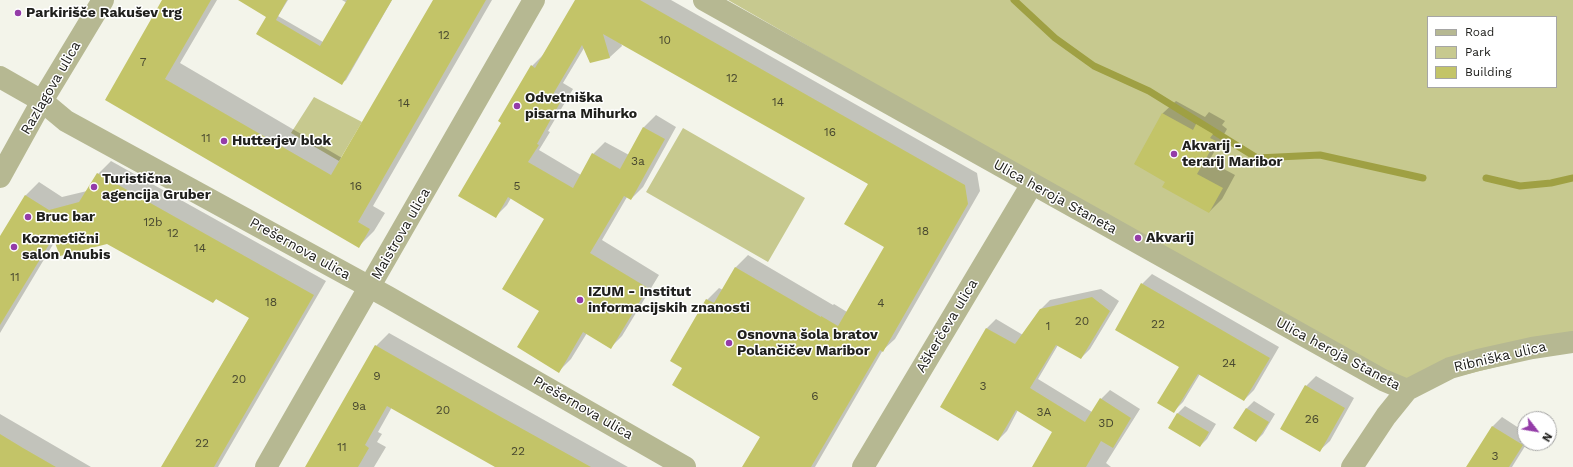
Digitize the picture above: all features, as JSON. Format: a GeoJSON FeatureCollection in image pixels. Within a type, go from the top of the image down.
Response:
{"type":"FeatureCollection","features":[{"type":"Feature","properties":{"kind":"street","name":"Razlagova ulica"},"geometry":{"type":"LineString","coordinates":[[0,177],[102,0]]}},
{"type":"Feature","properties":{"kind":"street","name":"Maistrova ulica"},"geometry":{"type":"LineString","coordinates":[[266,467],[534,0]]}},
{"type":"Feature","properties":{"kind":"street","name":"Ulica heroja Staneta"},"geometry":{"type":"LineString","coordinates":[[704,0],[1384,380],[1407,390]]}},
{"type":"Feature","properties":{"kind":"street","name":"Prešernova ulica"},"geometry":{"type":"LineString","coordinates":[[0,77],[42,102],[66,121],[370,288],[685,467]]}},
{"type":"Feature","properties":{"kind":"street","name":"Aškerčeva ulica"},"geometry":{"type":"LineString","coordinates":[[863,467],[1032,184]]}},
{"type":"Feature","properties":{"kind":"street","name":"Ribniška ulica"},"geometry":{"type":"LineString","coordinates":[[1407,390],[1450,368],[1532,348],[1573,342]]}},
{"type":"Feature","properties":{"kind":"street"},"geometry":{"type":"LineString","coordinates":[[1352,467],[1386,416],[1407,390]]}},
{"type":"Feature","properties":{"kind":"green space"},"geometry":{"type":"Polygon","coordinates":[[[728,0],[1573,0],[1573,348],[1411,388],[1045,182],[728,0]]]}},
{"type":"Feature","properties":{"kind":"green space"},"geometry":{"type":"Polygon","coordinates":[[[314,97],[362,122],[339,161],[291,133],[314,97]]]}},
{"type":"Feature","properties":{"kind":"green space"},"geometry":{"type":"Polygon","coordinates":[[[683,128],[805,198],[768,262],[646,192],[683,128]]]}},
{"type":"Feature","properties":{"kind":"building","name":"Hutterjev blok"},"geometry":{"type":"Polygon","coordinates":[[[162,0],[211,0],[165,79],[331,175],[433,0],[486,0],[358,222],[370,229],[359,248],[105,100],[162,0]]]}},
{"type":"Feature","properties":{"kind":"building"},"geometry":{"type":"Polygon","coordinates":[[[238,0],[287,0],[276,20],[320,46],[347,0],[392,0],[342,85],[256,34],[266,17],[238,0]]]}},
{"type":"Feature","properties":{"kind":"building"},"geometry":{"type":"Polygon","coordinates":[[[575,0],[640,0],[965,185],[968,204],[883,352],[880,350],[811,467],[742,467],[760,437],[672,385],[682,368],[670,361],[706,299],[714,303],[735,267],[838,326],[884,247],[844,224],[868,184],[603,34],[610,58],[590,63],[582,45],[552,96],[561,101],[537,144],[539,145],[528,162],[573,188],[592,153],[620,169],[643,127],[665,139],[631,200],[624,196],[590,253],[648,288],[611,349],[583,332],[559,373],[517,347],[539,311],[502,289],[544,219],[508,197],[496,218],[458,196],[501,123],[498,121],[531,65],[535,68],[575,0]]]}},
{"type":"Feature","properties":{"kind":"building","name":"Akvarij - terarij Maribor"},"geometry":{"type":"Polygon","coordinates":[[[1162,113],[1193,130],[1196,124],[1213,134],[1210,138],[1216,141],[1197,174],[1223,188],[1209,213],[1162,187],[1165,182],[1134,164],[1162,113]]]}},
{"type":"Feature","properties":{"kind":"building"},"geometry":{"type":"Polygon","coordinates":[[[97,173],[314,295],[214,467],[161,467],[249,318],[216,299],[213,303],[107,244],[60,256],[53,238],[0,325],[0,236],[25,195],[49,210],[79,202],[97,173]]]}},
{"type":"Feature","properties":{"kind":"building"},"geometry":{"type":"Polygon","coordinates":[[[1141,283],[1270,358],[1244,401],[1198,374],[1174,413],[1157,403],[1179,367],[1115,330],[1141,283]]]}},
{"type":"Feature","properties":{"kind":"building"},"geometry":{"type":"Polygon","coordinates":[[[1092,297],[1110,311],[1081,359],[1056,345],[1030,388],[1085,422],[1100,398],[1131,418],[1113,448],[1101,441],[1086,467],[1032,467],[1052,432],[1016,410],[998,441],[940,407],[986,328],[1015,344],[1040,309],[1092,297]]]}},
{"type":"Feature","properties":{"kind":"building"},"geometry":{"type":"Polygon","coordinates":[[[375,345],[591,467],[495,467],[387,406],[365,445],[369,448],[358,467],[305,467],[375,345]]]}},
{"type":"Feature","properties":{"kind":"building"},"geometry":{"type":"Polygon","coordinates":[[[1305,385],[1345,408],[1320,452],[1280,429],[1305,385]]]}},
{"type":"Feature","properties":{"kind":"building"},"geometry":{"type":"Polygon","coordinates":[[[1246,408],[1269,422],[1256,442],[1233,428],[1246,408]]]}},
{"type":"Feature","properties":{"kind":"building"},"geometry":{"type":"Polygon","coordinates":[[[1177,413],[1209,432],[1200,447],[1168,428],[1177,413]]]}},
{"type":"Feature","properties":{"kind":"building"},"geometry":{"type":"Polygon","coordinates":[[[1492,426],[1517,441],[1517,451],[1519,451],[1509,467],[1466,467],[1492,426]]]}},
{"type":"Feature","properties":{"kind":"building"},"geometry":{"type":"Polygon","coordinates":[[[0,434],[23,448],[56,467],[0,467],[0,434]]]}},
{"type":"Feature","properties":{"kind":"waterway"},"geometry":{"type":"LineString","coordinates":[[1014,0],[1055,38],[1094,66],[1149,91],[1257,158],[1320,155],[1423,178]]}},
{"type":"Feature","properties":{"kind":"waterway"},"geometry":{"type":"LineString","coordinates":[[1486,178],[1520,186],[1551,183],[1573,178]]}},
{"type":"Feature","properties":{"kind":"place","name":"Parkirišče Rakušev trg"},"geometry":{"type":"Point","coordinates":[18,13]}},
{"type":"Feature","properties":{"kind":"place","name":"Odvetniška pisarna Mihurko"},"geometry":{"type":"Point","coordinates":[517,106]}},
{"type":"Feature","properties":{"kind":"place","name":"Hutterjev blok"},"geometry":{"type":"Point","coordinates":[224,141]}},
{"type":"Feature","properties":{"kind":"place","name":"Akvarij - terarij Maribor"},"geometry":{"type":"Point","coordinates":[1174,154]}},
{"type":"Feature","properties":{"kind":"place","name":"Turistična agencija Gruber"},"geometry":{"type":"Point","coordinates":[94,187]}},
{"type":"Feature","properties":{"kind":"place","name":"Bruc bar"},"geometry":{"type":"Point","coordinates":[28,217]}},
{"type":"Feature","properties":{"kind":"place","name":"Akvarij"},"geometry":{"type":"Point","coordinates":[1138,238]}},
{"type":"Feature","properties":{"kind":"place","name":"Kozmetični salon Anubis"},"geometry":{"type":"Point","coordinates":[14,247]}},
{"type":"Feature","properties":{"kind":"place","name":"IZUM - Institut informacijskih znanosti"},"geometry":{"type":"Point","coordinates":[580,300]}},
{"type":"Feature","properties":{"kind":"place","name":"Osnovna šola bratov Polančičev Maribor"},"geometry":{"type":"Point","coordinates":[729,343]}}]}
